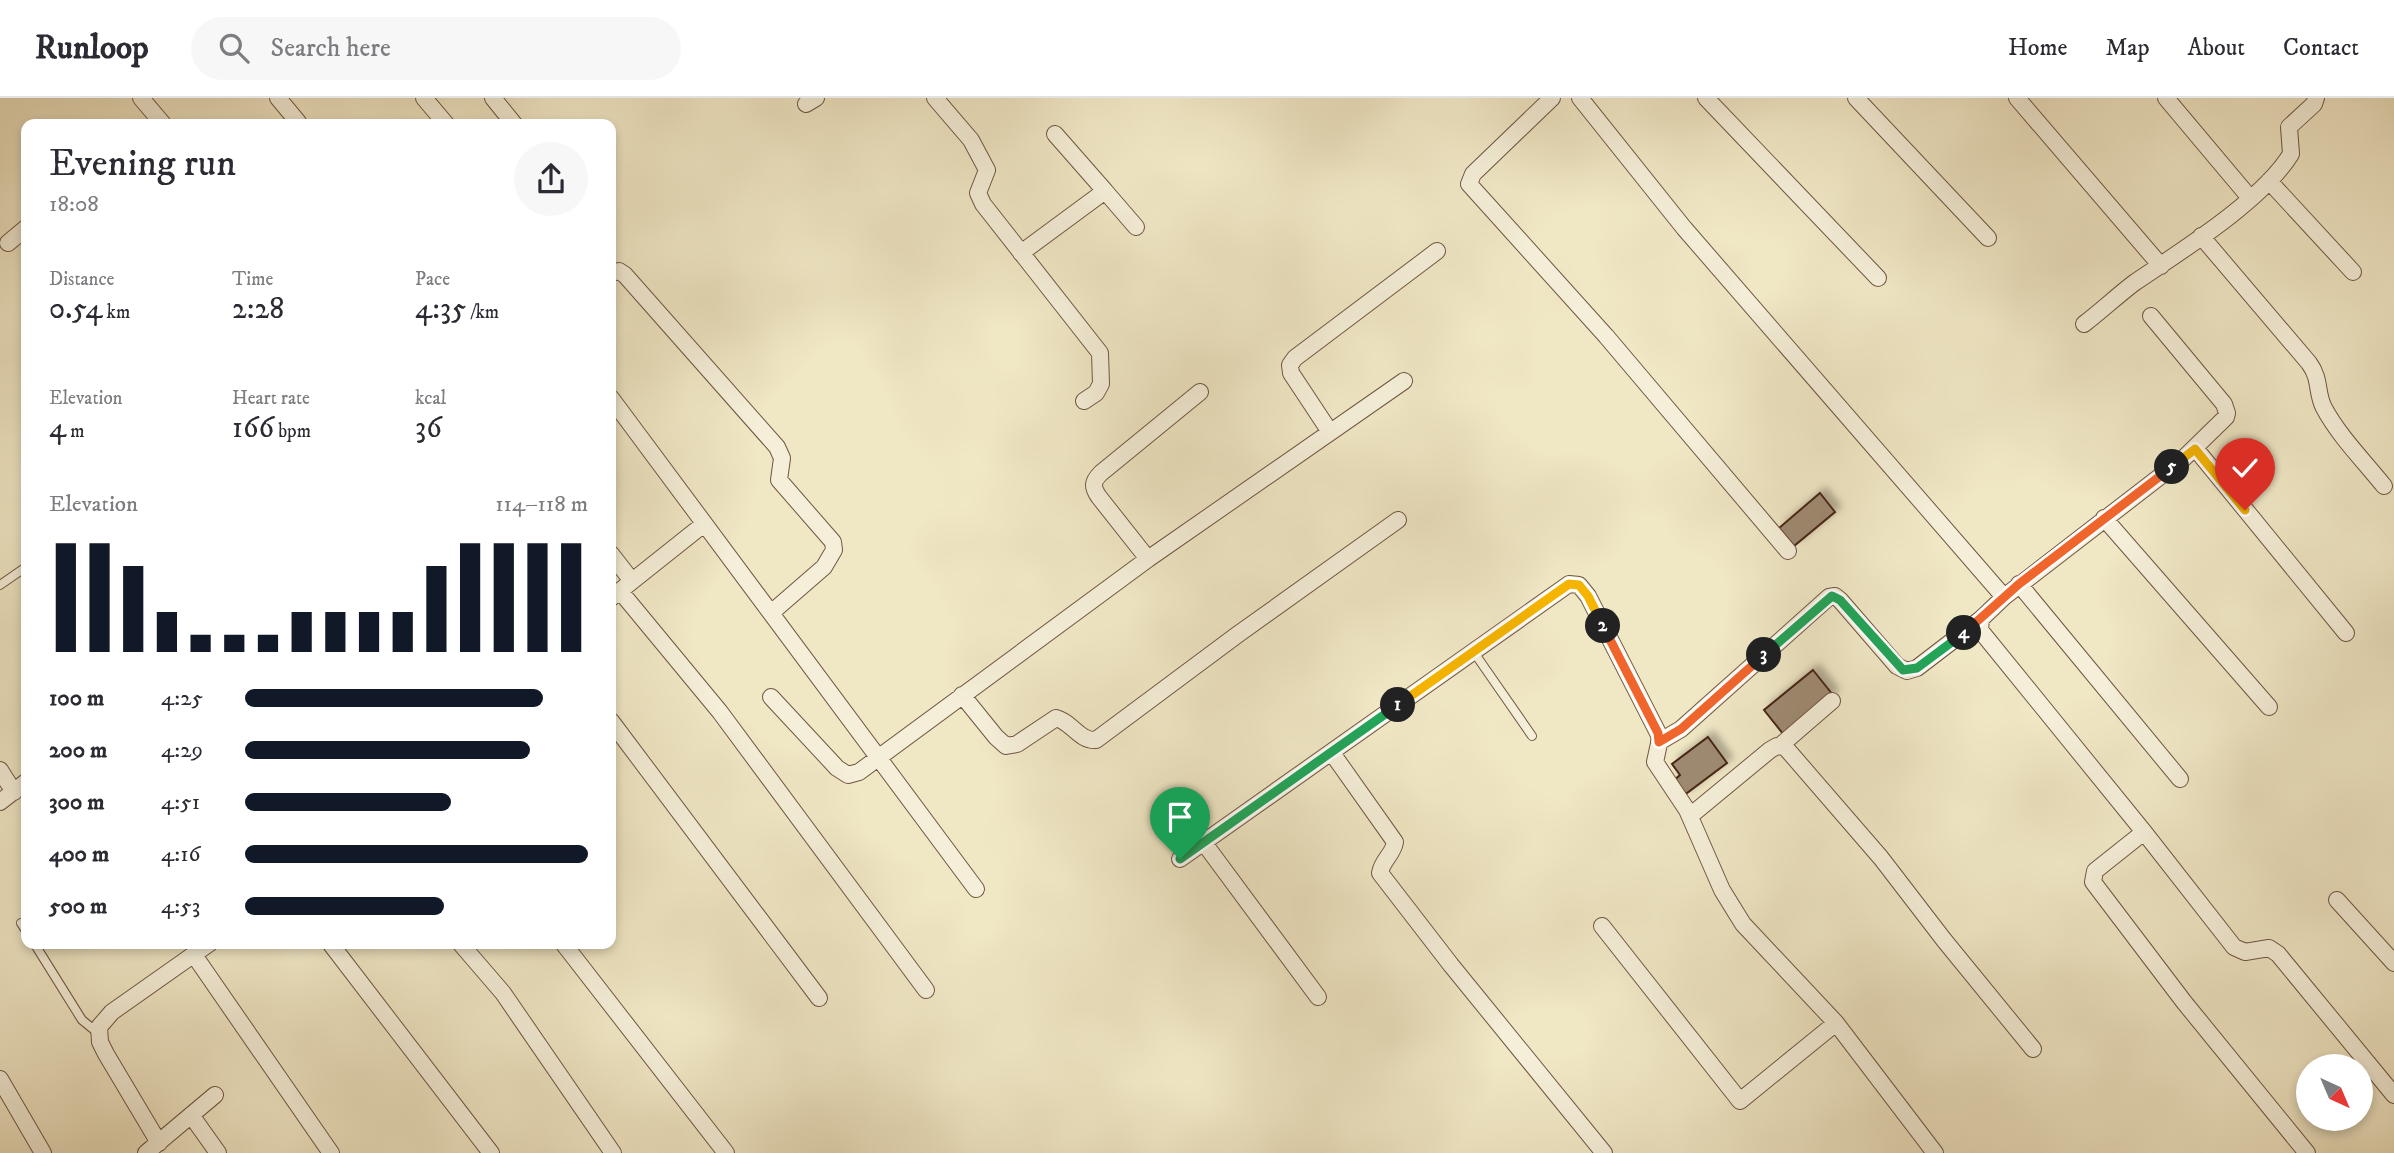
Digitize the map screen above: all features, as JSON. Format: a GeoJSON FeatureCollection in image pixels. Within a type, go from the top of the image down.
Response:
{"type":"FeatureCollection","features":[{"type":"Feature","properties":{"kind":"street"},"geometry":{"type":"LineString","coordinates":[[141,98],[155,119]]}},
{"type":"Feature","properties":{"kind":"street"},"geometry":{"type":"LineString","coordinates":[[278,98],[296,119]]}},
{"type":"Feature","properties":{"kind":"street"},"geometry":{"type":"LineString","coordinates":[[424,98],[442,119]]}},
{"type":"Feature","properties":{"kind":"street"},"geometry":{"type":"LineString","coordinates":[[493,98],[510,119]]}},
{"type":"Feature","properties":{"kind":"street"},"geometry":{"type":"LineString","coordinates":[[935,98],[971,140],[986,170],[978,193],[983,204],[1100,353],[1101,384],[1096,393],[1084,401]]}},
{"type":"Feature","properties":{"kind":"street"},"geometry":{"type":"LineString","coordinates":[[1552,98],[1473,174],[1469,184],[1606,336],[1788,551]]}},
{"type":"Feature","properties":{"kind":"street"},"geometry":{"type":"LineString","coordinates":[[1580,98],[1684,228],[2004,597]]}},
{"type":"Feature","properties":{"kind":"street"},"geometry":{"type":"LineString","coordinates":[[1706,98],[1878,278]]}},
{"type":"Feature","properties":{"kind":"street"},"geometry":{"type":"LineString","coordinates":[[1856,98],[1988,238]]}},
{"type":"Feature","properties":{"kind":"street"},"geometry":{"type":"LineString","coordinates":[[2017,98],[2161,266]]}},
{"type":"Feature","properties":{"kind":"street"},"geometry":{"type":"LineString","coordinates":[[2166,98],[2250,198]]}},
{"type":"Feature","properties":{"kind":"street"},"geometry":{"type":"LineString","coordinates":[[2084,324],[2269,181],[2291,154],[2292,144],[2288,131],[2314,104],[2316,98]]}},
{"type":"Feature","properties":{"kind":"street"},"geometry":{"type":"LineString","coordinates":[[1055,134],[1136,227]]}},
{"type":"Feature","properties":{"kind":"street"},"geometry":{"type":"LineString","coordinates":[[2269,181],[2353,272]]}},
{"type":"Feature","properties":{"kind":"street"},"geometry":{"type":"LineString","coordinates":[[1021,253],[1105,191]]}},
{"type":"Feature","properties":{"kind":"street"},"geometry":{"type":"LineString","coordinates":[[8,243],[21,232]]}},
{"type":"Feature","properties":{"kind":"street"},"geometry":{"type":"LineString","coordinates":[[2201,236],[2309,363],[2318,378],[2320,396],[2326,412],[2384,486]]}},
{"type":"Feature","properties":{"kind":"street"},"geometry":{"type":"LineString","coordinates":[[1330,432],[1291,373],[1290,365],[1295,358],[1437,251]]}},
{"type":"Feature","properties":{"kind":"street"},"geometry":{"type":"LineString","coordinates":[[616,272],[625,275],[777,447],[782,458],[779,480],[833,542],[834,550],[824,566],[771,613]]}},
{"type":"Feature","properties":{"kind":"street"},"geometry":{"type":"LineString","coordinates":[[1659,742],[1681,729],[1832,596],[1840,600],[1897,666],[1907,671],[1917,668],[1981,619],[2019,584],[2195,449],[2226,417],[2227,409],[2151,316]]}},
{"type":"Feature","properties":{"kind":"street"},"geometry":{"type":"LineString","coordinates":[[771,696],[843,773],[853,775],[1148,559],[1404,381]]}},
{"type":"Feature","properties":{"kind":"street"},"geometry":{"type":"LineString","coordinates":[[1148,559],[1099,497],[1093,486],[1094,482],[1101,473],[1200,392]]}},
{"type":"Feature","properties":{"kind":"street"},"geometry":{"type":"LineString","coordinates":[[616,405],[976,889]]}},
{"type":"Feature","properties":{"kind":"street"},"geometry":{"type":"LineString","coordinates":[[2195,449],[2346,633]]}},
{"type":"Feature","properties":{"kind":"street"},"geometry":{"type":"LineString","coordinates":[[2104,518],[2269,707]]}},
{"type":"Feature","properties":{"kind":"street"},"geometry":{"type":"LineString","coordinates":[[962,695],[1006,746],[1017,744],[1056,718],[1066,722],[1084,737],[1097,740],[1237,635],[1398,520]]}},
{"type":"Feature","properties":{"kind":"street"},"geometry":{"type":"LineString","coordinates":[[621,590],[704,524]]}},
{"type":"Feature","properties":{"kind":"street"},"geometry":{"type":"LineString","coordinates":[[616,572],[621,590],[720,712],[926,990]]}},
{"type":"Feature","properties":{"kind":"street"},"geometry":{"type":"LineString","coordinates":[[1180,859],[1569,584],[1579,585],[1588,596],[1658,733],[1655,762],[1690,816],[1722,890],[1743,924],[1836,1023],[1935,1153]]}},
{"type":"Feature","properties":{"kind":"street"},"geometry":{"type":"LineString","coordinates":[[2019,584],[2180,779]]}},
{"type":"Feature","properties":{"kind":"street"},"geometry":{"type":"LineString","coordinates":[[1981,619],[1979,626],[1982,633],[2144,831],[2234,947],[2245,952],[2269,948],[2278,954],[2394,1095]]}},
{"type":"Feature","properties":{"kind":"street"},"geometry":{"type":"LineString","coordinates":[[1690,816],[1832,701]]}},
{"type":"Feature","properties":{"kind":"street"},"geometry":{"type":"LineString","coordinates":[[616,728],[819,998]]}},
{"type":"Feature","properties":{"kind":"street"},"geometry":{"type":"LineString","coordinates":[[1781,745],[1790,751],[1881,858],[2033,1049]]}},
{"type":"Feature","properties":{"kind":"street"},"geometry":{"type":"LineString","coordinates":[[1332,753],[1395,842],[1394,851],[1382,864],[1380,873],[1604,1153]]}},
{"type":"Feature","properties":{"kind":"street"},"geometry":{"type":"LineString","coordinates":[[0,770],[13,792]]}},
{"type":"Feature","properties":{"kind":"street"},"geometry":{"type":"LineString","coordinates":[[2144,831],[2095,871],[2093,882],[2184,1002],[2307,1153]]}},
{"type":"Feature","properties":{"kind":"street"},"geometry":{"type":"LineString","coordinates":[[1204,843],[1318,997]]}},
{"type":"Feature","properties":{"kind":"street"},"geometry":{"type":"LineString","coordinates":[[2337,900],[2394,963]]}},
{"type":"Feature","properties":{"kind":"street"},"geometry":{"type":"LineString","coordinates":[[1602,926],[1740,1101],[1836,1023]]}},
{"type":"Feature","properties":{"kind":"street"},"geometry":{"type":"LineString","coordinates":[[203,949],[112,1012],[103,1020],[98,1033],[153,1148],[215,1095]]}},
{"type":"Feature","properties":{"kind":"street"},"geometry":{"type":"LineString","coordinates":[[335,949],[491,1153]]}},
{"type":"Feature","properties":{"kind":"street"},"geometry":{"type":"LineString","coordinates":[[465,949],[502,993],[613,1153]]}},
{"type":"Feature","properties":{"kind":"street"},"geometry":{"type":"LineString","coordinates":[[568,949],[726,1153]]}},
{"type":"Feature","properties":{"kind":"street"},"geometry":{"type":"LineString","coordinates":[[194,956],[331,1153]]}},
{"type":"Feature","properties":{"kind":"street"},"geometry":{"type":"LineString","coordinates":[[0,1079],[43,1153]]}},
{"type":"Feature","properties":{"kind":"street"},"geometry":{"type":"LineString","coordinates":[[191,1115],[218,1153]]}},
{"type":"Feature","properties":{"kind":"lane"},"geometry":{"type":"LineString","coordinates":[[0,585],[21,570]]}},
{"type":"Feature","properties":{"kind":"lane"},"geometry":{"type":"LineString","coordinates":[[1473,651],[1532,736]]}},
{"type":"Feature","properties":{"kind":"lane"},"geometry":{"type":"LineString","coordinates":[[38,949],[82,1020],[98,1033]]}},
{"type":"Feature","properties":{"kind":"building"},"geometry":{"type":"Polygon","coordinates":[[[1820,493],[1835,512],[1794,546],[1779,528],[1820,493]]]}},
{"type":"Feature","properties":{"kind":"building"},"geometry":{"type":"Polygon","coordinates":[[[1813,670],[1833,695],[1784,735],[1764,710],[1813,670]]]}},
{"type":"Feature","properties":{"kind":"building"},"geometry":{"type":"Polygon","coordinates":[[[1708,737],[1727,763],[1683,796],[1672,782],[1680,775],[1672,764],[1708,737]]]}},
{"type":"Feature","properties":{"kind":"route"},"geometry":{"type":"LineString","coordinates":[[1180,859],[1569,584],[1579,585],[1588,596],[1658,733],[1659,742],[1681,729],[1832,596],[1840,600],[1897,666],[1907,671],[1917,668],[1963,634],[2019,584],[2195,449],[2245,510]]}}]}
